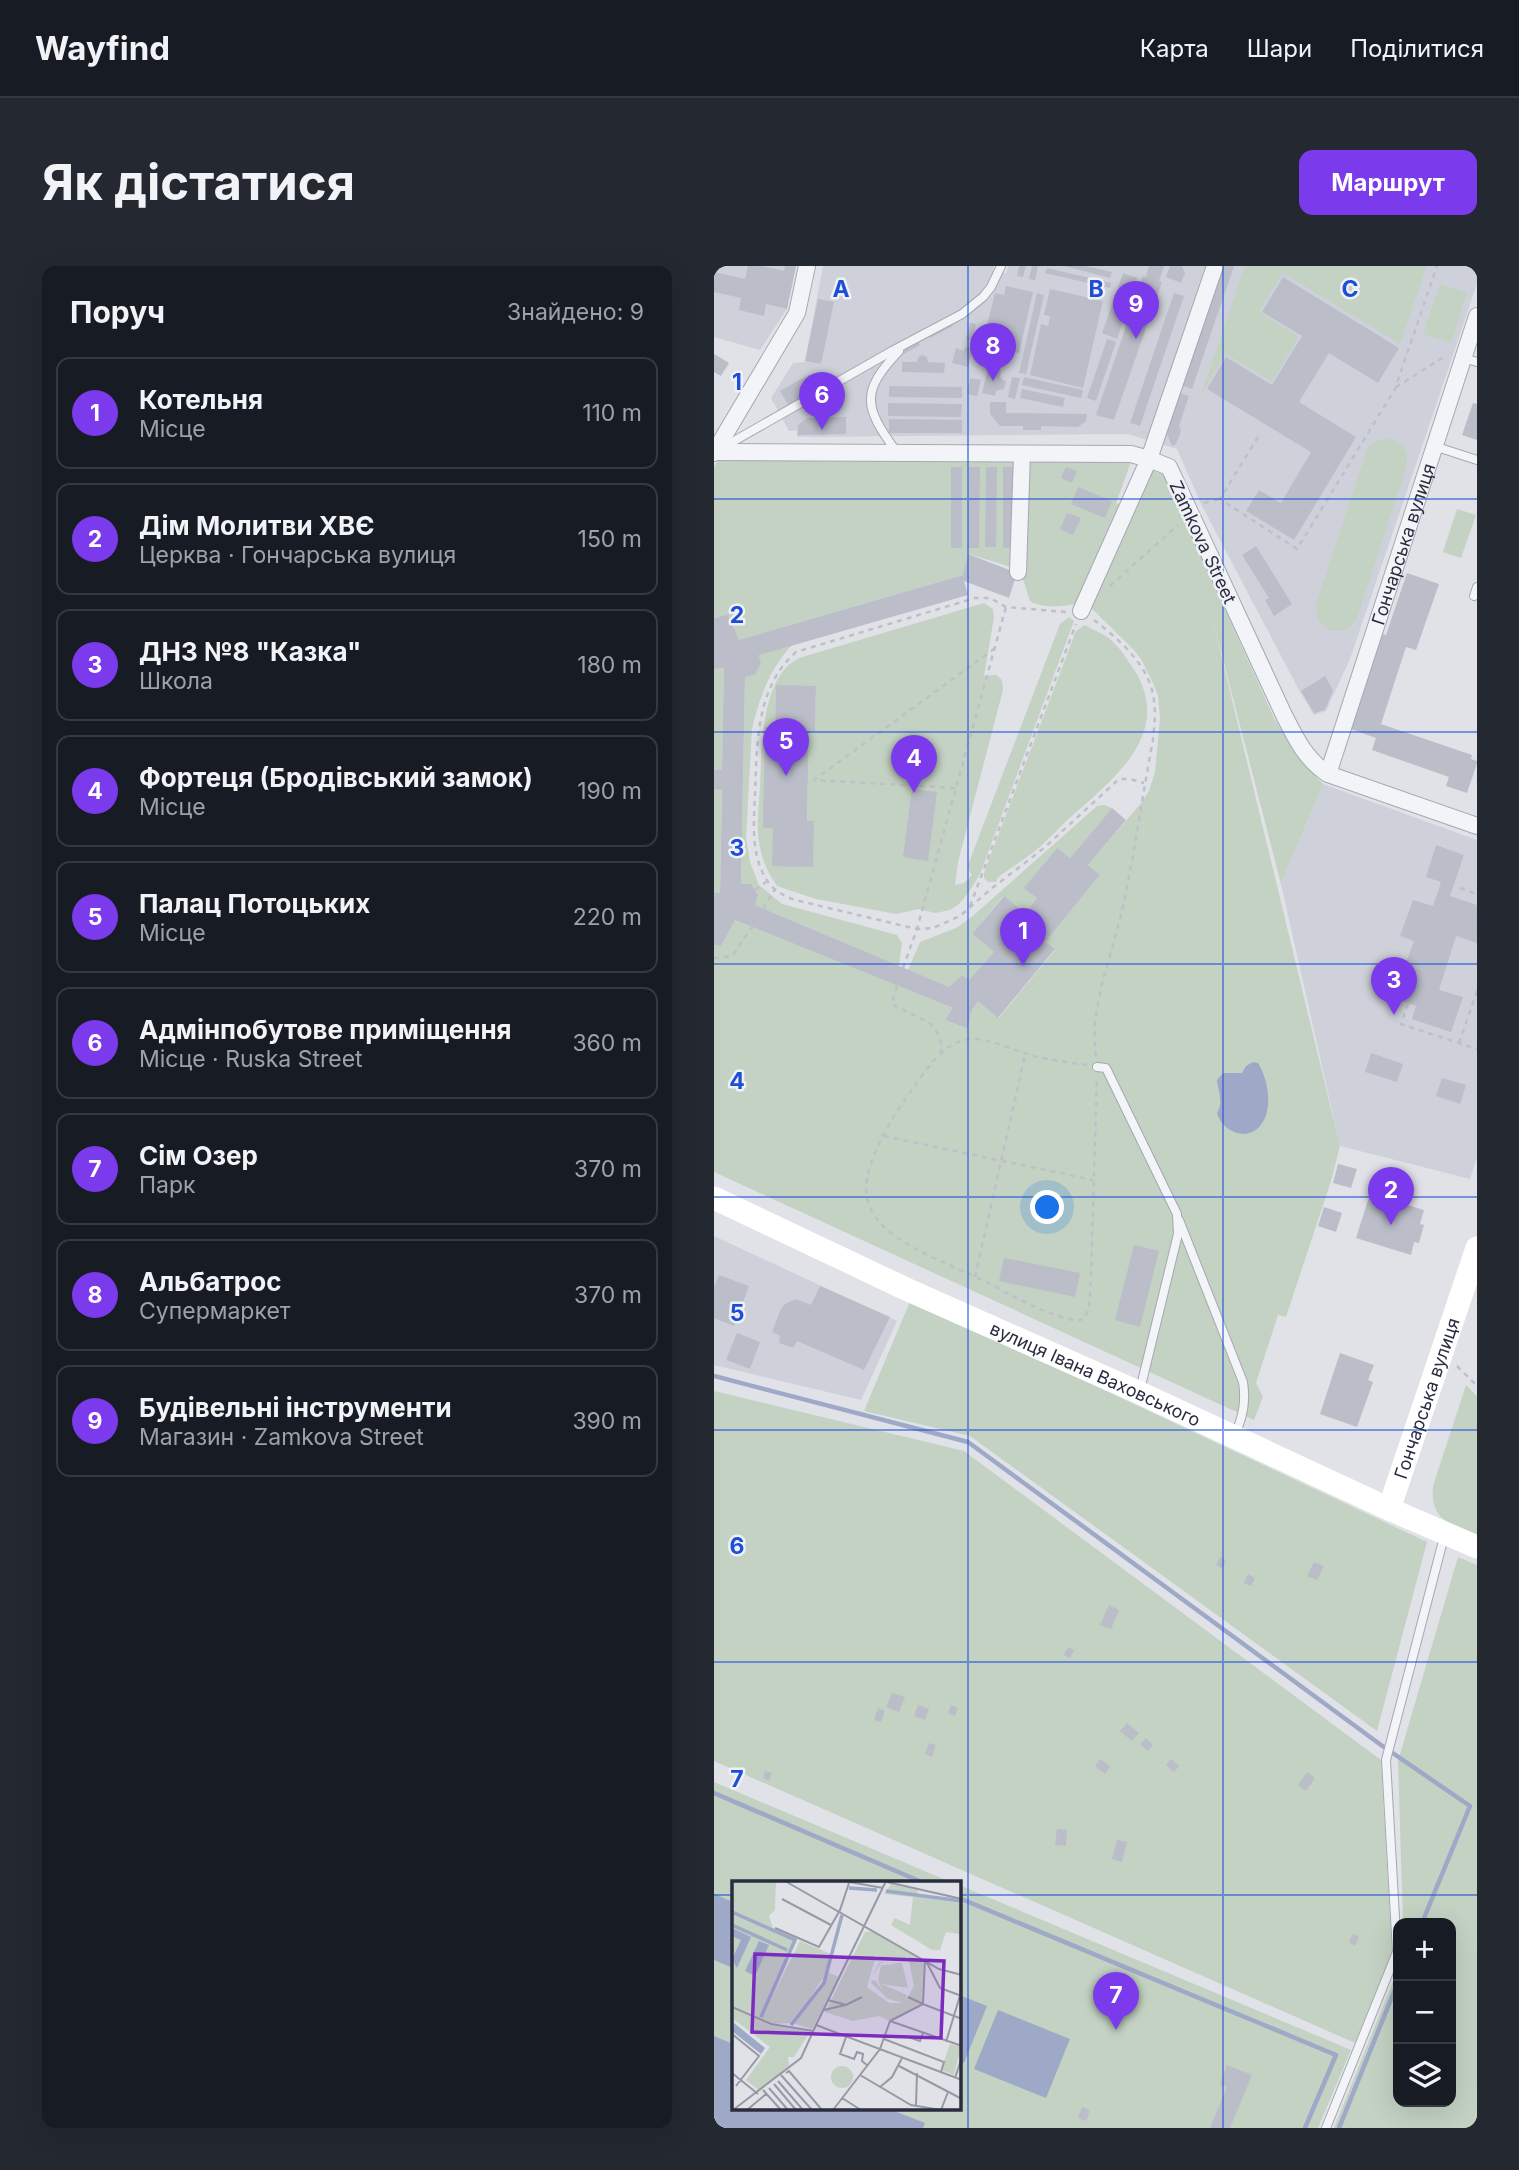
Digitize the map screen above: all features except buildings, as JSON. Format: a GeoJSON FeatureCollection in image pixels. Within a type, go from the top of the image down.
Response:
{"type":"FeatureCollection","features":[{"type":"Feature","properties":{"kind":"main road","name":"вулиця Івана Ваховського"},"geometry":{"type":"LineString","coordinates":[[714,1198],[906,1289],[1477,1547]]}},
{"type":"Feature","properties":{"kind":"main road","name":"Гончарська вулиця"},"geometry":{"type":"LineString","coordinates":[[1389,1509],[1477,1248]]}},
{"type":"Feature","properties":{"kind":"street"},"geometry":{"type":"LineString","coordinates":[[714,453],[797,313],[807,266]]}},
{"type":"Feature","properties":{"kind":"street"},"geometry":{"type":"LineString","coordinates":[[1081,611],[1149,459],[1215,266]]}},
{"type":"Feature","properties":{"kind":"street","name":"Гончарська вулиця"},"geometry":{"type":"LineString","coordinates":[[1328,774],[1477,316]]}},
{"type":"Feature","properties":{"kind":"street"},"geometry":{"type":"LineString","coordinates":[[714,453],[1131,454],[1149,459]]}},
{"type":"Feature","properties":{"kind":"street"},"geometry":{"type":"LineString","coordinates":[[1018,572],[1022,454]]}},
{"type":"Feature","properties":{"kind":"street","name":"Zamkova Street"},"geometry":{"type":"LineString","coordinates":[[1149,459],[1168,467],[1283,713],[1306,754],[1317,767],[1328,774]]}},
{"type":"Feature","properties":{"kind":"street"},"geometry":{"type":"LineString","coordinates":[[1328,774],[1477,826]]}},
{"type":"Feature","properties":{"kind":"lane"},"geometry":{"type":"LineString","coordinates":[[714,453],[975,305],[991,287],[1001,266]]}},
{"type":"Feature","properties":{"kind":"lane"},"geometry":{"type":"LineString","coordinates":[[898,453],[877,423],[871,399],[879,373],[904,345]]}},
{"type":"Feature","properties":{"kind":"lane"},"geometry":{"type":"LineString","coordinates":[[1434,446],[1477,460]]}},
{"type":"Feature","properties":{"kind":"lane"},"geometry":{"type":"LineString","coordinates":[[1474,596],[1477,587]]}},
{"type":"Feature","properties":{"kind":"lane"},"geometry":{"type":"LineString","coordinates":[[1097,1067],[1106,1068],[1177,1214],[1243,1382],[1246,1398],[1235,1437]]}},
{"type":"Feature","properties":{"kind":"lane"},"geometry":{"type":"LineString","coordinates":[[1140,1393],[1178,1234],[1177,1214]]}},
{"type":"Feature","properties":{"kind":"lane"},"geometry":{"type":"LineString","coordinates":[[1326,2128],[1397,1952],[1386,1760],[1445,1534]]}},
{"type":"Feature","properties":{"kind":"path"},"geometry":{"type":"LineString","coordinates":[[1220,499],[1297,549],[1395,389],[1437,266]]}},
{"type":"Feature","properties":{"kind":"path"},"geometry":{"type":"LineString","coordinates":[[1395,389],[1465,357]]}},
{"type":"Feature","properties":{"kind":"path"},"geometry":{"type":"LineString","coordinates":[[969,909],[1081,611],[1201,504],[1220,499],[1258,437]]}},
{"type":"Feature","properties":{"kind":"path"},"geometry":{"type":"LineString","coordinates":[[1097,1067],[1055,1061],[974,1039],[961,1041],[941,1054],[892,1118],[872,1162],[866,1185],[870,1206],[880,1223],[896,1237],[1047,1311],[1070,1319],[1084,1319],[1089,1308],[1097,1067],[1094,1026],[1098,999],[1121,914],[1153,740],[1155,719],[1150,686],[1130,651],[1113,634],[1081,611],[1006,607],[990,597],[975,598],[796,652],[777,674],[758,733],[753,833],[767,881],[775,889],[795,900],[917,929],[933,929],[950,922],[969,909],[1044,848],[1119,779],[1144,783]]}},
{"type":"Feature","properties":{"kind":"path"},"geometry":{"type":"LineString","coordinates":[[903,968],[917,929],[1006,607]]}},
{"type":"Feature","properties":{"kind":"path"},"geometry":{"type":"LineString","coordinates":[[956,788],[814,780],[994,649]]}},
{"type":"Feature","properties":{"kind":"path"},"geometry":{"type":"LineString","coordinates":[[755,890],[767,881]]}},
{"type":"Feature","properties":{"kind":"path"},"geometry":{"type":"LineString","coordinates":[[1460,888],[1477,894]]}},
{"type":"Feature","properties":{"kind":"path"},"geometry":{"type":"LineString","coordinates":[[763,909],[775,889]]}},
{"type":"Feature","properties":{"kind":"path"},"geometry":{"type":"LineString","coordinates":[[714,958],[732,956],[752,927]]}},
{"type":"Feature","properties":{"kind":"path"},"geometry":{"type":"LineString","coordinates":[[897,986],[892,1004],[931,1024],[940,1039],[941,1054]]}},
{"type":"Feature","properties":{"kind":"path"},"geometry":{"type":"LineString","coordinates":[[1460,1044],[1477,991]]}},
{"type":"Feature","properties":{"kind":"path"},"geometry":{"type":"LineString","coordinates":[[1408,1004],[1401,1024],[1477,1049]]}},
{"type":"Feature","properties":{"kind":"path"},"geometry":{"type":"LineString","coordinates":[[975,1277],[1026,1054]]}},
{"type":"Feature","properties":{"kind":"path"},"geometry":{"type":"LineString","coordinates":[[884,1136],[1093,1180]]}},
{"type":"Feature","properties":{"kind":"path"},"geometry":{"type":"LineString","coordinates":[[1443,1351],[1477,1386]]}},
{"type":"Feature","properties":{"kind":"shaded area"},"geometry":{"type":"Polygon","coordinates":[[[714,266],[796,266],[787,309],[760,350],[714,337],[714,266]]]}},
{"type":"Feature","properties":{"kind":"shaded area"},"geometry":{"type":"Polygon","coordinates":[[[823,266],[994,266],[993,270],[1006,273],[1008,266],[1477,266],[1477,283],[1350,659],[1326,711],[1314,715],[1299,690],[1201,504],[1177,449],[1128,434],[797,437],[797,431],[789,431],[771,398],[793,363],[805,362],[823,266]]]}},
{"type":"Feature","properties":{"kind":"shaded area"},"geometry":{"type":"Polygon","coordinates":[[[1323,784],[1477,840],[1477,1157],[1470,1179],[1340,1146],[1281,884],[1323,784]]]}},
{"type":"Feature","properties":{"kind":"shaded area"},"geometry":{"type":"Polygon","coordinates":[[[714,1236],[897,1321],[861,1400],[714,1365],[714,1236]]]}},
{"type":"Feature","properties":{"kind":"green space"},"geometry":{"type":"Polygon","coordinates":[[[1245,266],[1427,266],[1400,344],[1283,273],[1259,312],[1299,337],[1272,382],[1226,354],[1201,395],[1245,266]]]}},
{"type":"Feature","properties":{"kind":"green space"},"geometry":{"type":"Polygon","coordinates":[[[1440,284],[1467,293],[1451,343],[1423,334],[1440,284]]]}},
{"type":"Feature","properties":{"kind":"green space"},"geometry":{"type":"Polygon","coordinates":[[[1385,438],[1396,441],[1403,447],[1407,456],[1406,468],[1357,618],[1346,630],[1330,631],[1318,620],[1316,605],[1367,449],[1385,438]]]}},
{"type":"Feature","properties":{"kind":"green space"},"geometry":{"type":"Polygon","coordinates":[[[718,460],[1131,462],[1116,503],[1127,508],[1152,470],[1164,475],[1274,718],[1300,760],[1323,784],[1281,884],[1212,617],[1340,1146],[1286,1317],[1278,1315],[1256,1383],[1263,1397],[1254,1420],[714,1172],[714,945],[721,946],[735,920],[953,1008],[945,1020],[967,1029],[971,1012],[978,1001],[999,1018],[1055,950],[1045,942],[1100,875],[1088,865],[1149,791],[1155,772],[1160,718],[1158,696],[1141,659],[1085,602],[1057,606],[1036,604],[1030,601],[1020,570],[969,554],[963,575],[739,640],[728,616],[714,618],[714,467],[718,460]]]}},
{"type":"Feature","properties":{"kind":"green space"},"geometry":{"type":"Polygon","coordinates":[[[1457,509],[1476,515],[1461,558],[1443,552],[1457,509]]]}},
{"type":"Feature","properties":{"kind":"green space"},"geometry":{"type":"Polygon","coordinates":[[[984,603],[993,609],[984,676],[996,675],[1002,680],[1003,690],[958,862],[955,885],[964,883],[972,875],[968,865],[1060,624],[1069,617],[1074,621],[980,874],[969,892],[950,910],[935,913],[919,909],[896,914],[816,899],[777,886],[768,871],[758,835],[763,735],[770,697],[777,681],[786,667],[799,658],[984,603]],[[776,686],[775,727],[765,727],[773,828],[814,821],[807,821],[809,731],[815,731],[816,686],[776,686]]]}},
{"type":"Feature","properties":{"kind":"green space"},"geometry":{"type":"Polygon","coordinates":[[[1085,625],[1112,641],[1135,671],[1145,694],[1147,715],[1143,735],[1134,753],[1105,786],[1041,846],[998,877],[996,882],[988,882],[984,873],[1076,631],[1085,625]]]}},
{"type":"Feature","properties":{"kind":"green space"},"geometry":{"type":"Polygon","coordinates":[[[792,645],[766,684],[752,729],[746,837],[750,862],[759,885],[782,904],[897,935],[902,943],[899,966],[755,905],[758,895],[751,884],[741,884],[745,677],[755,675],[761,663],[759,655],[792,645]]]}},
{"type":"Feature","properties":{"kind":"green space"},"geometry":{"type":"Polygon","coordinates":[[[724,668],[720,893],[714,893],[714,669],[724,668]]]}},
{"type":"Feature","properties":{"kind":"green space"},"geometry":{"type":"Polygon","coordinates":[[[1097,806],[1112,808],[1070,858],[1057,848],[1036,874],[1037,898],[1025,913],[1003,896],[972,934],[994,952],[969,980],[962,975],[949,987],[908,970],[920,942],[956,928],[973,916],[1097,806]]]}},
{"type":"Feature","properties":{"kind":"green space"},"geometry":{"type":"Polygon","coordinates":[[[911,1299],[1427,1542],[1377,1731],[970,1436],[864,1411],[911,1299]]]}},
{"type":"Feature","properties":{"kind":"green space"},"geometry":{"type":"Polygon","coordinates":[[[1466,1385],[1477,1396],[1477,1535],[1450,1524],[1438,1514],[1433,1497],[1433,1486],[1466,1385]]]}},
{"type":"Feature","properties":{"kind":"green space"},"geometry":{"type":"Polygon","coordinates":[[[714,1391],[964,1451],[1381,1760],[1392,1953],[1355,2043],[714,1761],[714,1391]]]}},
{"type":"Feature","properties":{"kind":"green space"},"geometry":{"type":"Polygon","coordinates":[[[1458,1557],[1477,1565],[1477,2128],[1334,2128],[1393,1981],[1393,2107],[1456,2107],[1456,1918],[1403,1918],[1398,1761],[1458,1557]]]}},
{"type":"Feature","properties":{"kind":"green space"},"geometry":{"type":"Polygon","coordinates":[[[714,1782],[948,1881],[732,1881],[732,2110],[961,2110],[961,1886],[1351,2050],[1318,2128],[714,2128],[714,1782]]]}},
{"type":"Feature","properties":{"kind":"water"},"geometry":{"type":"Polygon","coordinates":[[[1253,1062],[1258,1063],[1264,1077],[1268,1094],[1267,1112],[1260,1126],[1254,1131],[1242,1134],[1224,1125],[1217,1113],[1220,1101],[1217,1080],[1223,1073],[1242,1073],[1246,1066],[1253,1062]]]}},
{"type":"Feature","properties":{"kind":"water"},"geometry":{"type":"Polygon","coordinates":[[[714,1894],[732,1902],[732,1968],[714,1960],[714,1894]]]}},
{"type":"Feature","properties":{"kind":"water"},"geometry":{"type":"Polygon","coordinates":[[[961,1996],[987,2006],[964,2063],[961,2062],[961,1996]]]}},
{"type":"Feature","properties":{"kind":"water"},"geometry":{"type":"Polygon","coordinates":[[[998,2010],[1070,2039],[1046,2098],[974,2069],[998,2010]]]}},
{"type":"Feature","properties":{"kind":"water"},"geometry":{"type":"Polygon","coordinates":[[[714,2036],[732,2044],[732,2110],[892,2110],[925,2123],[923,2128],[714,2128],[714,2036]]]}},
{"type":"Feature","properties":{"kind":"waterway"},"geometry":{"type":"LineString","coordinates":[[714,1376],[968,1442],[1381,1745],[1470,1806],[1424,1918]]}},
{"type":"Feature","properties":{"kind":"waterway"},"geometry":{"type":"LineString","coordinates":[[714,1793],[919,1881]]}},
{"type":"Feature","properties":{"kind":"waterway"},"geometry":{"type":"LineString","coordinates":[[961,1899],[1336,2055],[1305,2128]]}},
{"type":"Feature","properties":{"kind":"waterway"},"geometry":{"type":"LineString","coordinates":[[1339,2128],[1393,1994]]}},
{"type":"Feature","properties":{"kind":"place","name":"Будівельні інструменти"},"geometry":{"type":"Point","coordinates":[1136,339]}},
{"type":"Feature","properties":{"kind":"place","name":"Альбатрос"},"geometry":{"type":"Point","coordinates":[993,381]}},
{"type":"Feature","properties":{"kind":"place","name":"Адмінпобутове приміщення"},"geometry":{"type":"Point","coordinates":[822,430]}},
{"type":"Feature","properties":{"kind":"place","name":"Палац Потоцьких"},"geometry":{"type":"Point","coordinates":[786,776]}},
{"type":"Feature","properties":{"kind":"place","name":"Фортеця (Бродівський замок)"},"geometry":{"type":"Point","coordinates":[914,793]}},
{"type":"Feature","properties":{"kind":"place","name":"Котельня"},"geometry":{"type":"Point","coordinates":[1023,966]}},
{"type":"Feature","properties":{"kind":"place","name":"ДНЗ №8 \"Казка\""},"geometry":{"type":"Point","coordinates":[1394,1015]}},
{"type":"Feature","properties":{"kind":"place","name":"Дім Молитви ХВЄ"},"geometry":{"type":"Point","coordinates":[1391,1225]}},
{"type":"Feature","properties":{"kind":"place","name":"Сім Озер"},"geometry":{"type":"Point","coordinates":[1116,2030]}}]}
